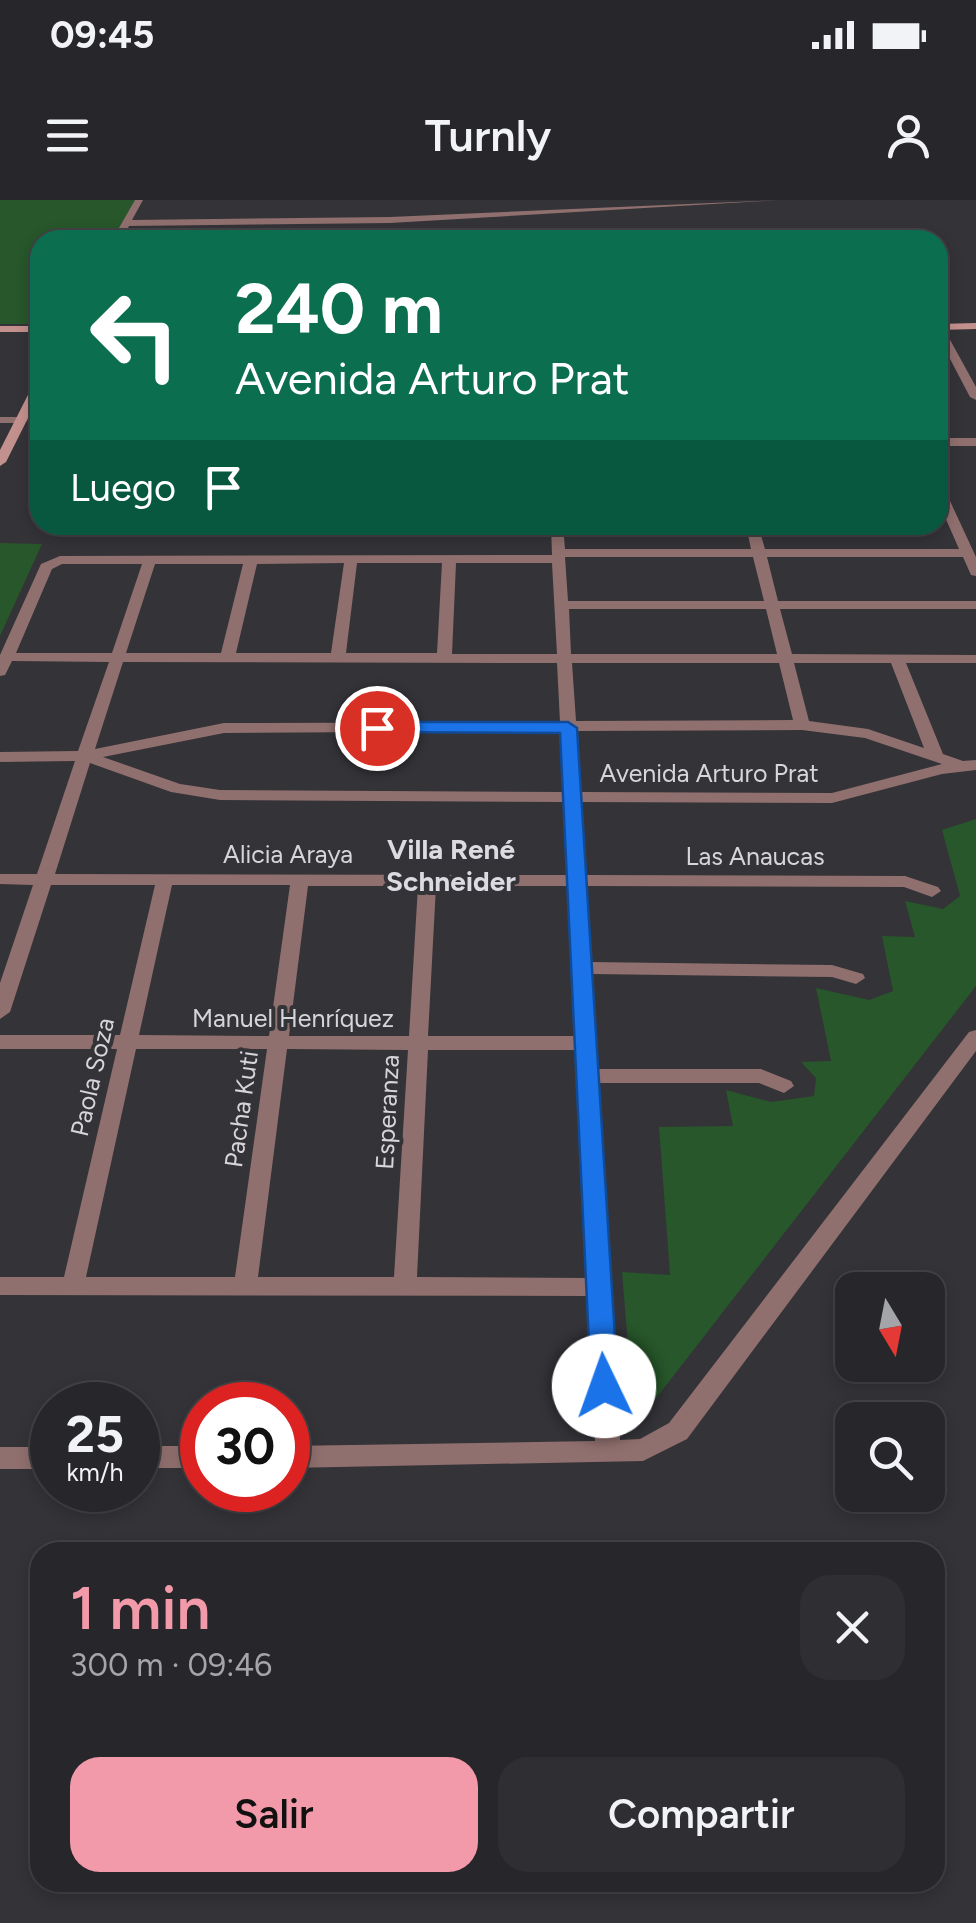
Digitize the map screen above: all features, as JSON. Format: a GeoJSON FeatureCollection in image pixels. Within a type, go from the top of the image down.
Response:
{"type":"FeatureCollection","features":[{"type":"Feature","properties":{"kind":"street"},"geometry":{"type":"LineString","coordinates":[[122,230],[140,200]]}},
{"type":"Feature","properties":{"kind":"street"},"geometry":{"type":"LineString","coordinates":[[376,200],[378,220]]}},
{"type":"Feature","properties":{"kind":"street"},"geometry":{"type":"LineString","coordinates":[[448,200],[457,216]]}},
{"type":"Feature","properties":{"kind":"street"},"geometry":{"type":"LineString","coordinates":[[126,223],[378,220],[776,200]]}},
{"type":"Feature","properties":{"kind":"street"},"geometry":{"type":"LineString","coordinates":[[948,327],[976,326]]}},
{"type":"Feature","properties":{"kind":"street"},"geometry":{"type":"LineString","coordinates":[[0,330],[30,329]]}},
{"type":"Feature","properties":{"kind":"street"},"geometry":{"type":"LineString","coordinates":[[948,345],[976,397]]}},
{"type":"Feature","properties":{"kind":"street"},"geometry":{"type":"LineString","coordinates":[[0,462],[30,404]]}},
{"type":"Feature","properties":{"kind":"street"},"geometry":{"type":"LineString","coordinates":[[0,420],[22,420]]}},
{"type":"Feature","properties":{"kind":"street"},"geometry":{"type":"LineString","coordinates":[[948,442],[976,442]]}},
{"type":"Feature","properties":{"kind":"street"},"geometry":{"type":"LineString","coordinates":[[948,518],[976,572]]}},
{"type":"Feature","properties":{"kind":"street"},"geometry":{"type":"LineString","coordinates":[[558,535],[608,1452]]}},
{"type":"Feature","properties":{"kind":"street"},"geometry":{"type":"LineString","coordinates":[[754,535],[802,725]]}},
{"type":"Feature","properties":{"kind":"street"},"geometry":{"type":"LineString","coordinates":[[967,553],[60,560],[46,567],[3,665],[118,658],[976,659]]}},
{"type":"Feature","properties":{"kind":"street"},"geometry":{"type":"LineString","coordinates":[[227,658],[251,559]]}},
{"type":"Feature","properties":{"kind":"street"},"geometry":{"type":"LineString","coordinates":[[338,658],[351,559]]}},
{"type":"Feature","properties":{"kind":"street"},"geometry":{"type":"LineString","coordinates":[[444,658],[449,559]]}},
{"type":"Feature","properties":{"kind":"street"},"geometry":{"type":"LineString","coordinates":[[0,1012],[150,560]]}},
{"type":"Feature","properties":{"kind":"street"},"geometry":{"type":"LineString","coordinates":[[562,605],[976,605]]}},
{"type":"Feature","properties":{"kind":"street"},"geometry":{"type":"LineString","coordinates":[[897,659],[936,758]]}},
{"type":"Feature","properties":{"kind":"street","name":"Avenida Arturo Prat"},"geometry":{"type":"LineString","coordinates":[[0,757],[84,756],[188,732],[224,728],[802,725],[868,734],[968,765]]}},
{"type":"Feature","properties":{"kind":"street","name":"Avenida Arturo Prat"},"geometry":{"type":"LineString","coordinates":[[84,756],[177,788],[220,794],[572,798],[832,798],[868,794],[968,765]]}},
{"type":"Feature","properties":{"kind":"street","name":"Alicia Araya"},"geometry":{"type":"LineString","coordinates":[[0,878],[577,880]]}},
{"type":"Feature","properties":{"kind":"street","name":"Paola Soza"},"geometry":{"type":"LineString","coordinates":[[74,1286],[165,879]]}},
{"type":"Feature","properties":{"kind":"street","name":"Pacha Kuti"},"geometry":{"type":"LineString","coordinates":[[245,1286],[300,880]]}},
{"type":"Feature","properties":{"kind":"street","name":"Esperanza"},"geometry":{"type":"LineString","coordinates":[[405,1286],[427,880]]}},
{"type":"Feature","properties":{"kind":"street","name":"Las Anaucas"},"geometry":{"type":"LineString","coordinates":[[577,880],[905,882],[932,891]]}},
{"type":"Feature","properties":{"kind":"street"},"geometry":{"type":"LineString","coordinates":[[582,968],[832,970],[856,978]]}},
{"type":"Feature","properties":{"kind":"street"},"geometry":{"type":"LineString","coordinates":[[310,1456],[643,1450],[678,1431],[976,1037]]}},
{"type":"Feature","properties":{"kind":"street","name":"Manuel Henríquez"},"geometry":{"type":"LineString","coordinates":[[0,1042],[586,1042]]}},
{"type":"Feature","properties":{"kind":"street"},"geometry":{"type":"LineString","coordinates":[[588,1076],[761,1076],[784,1086]]}},
{"type":"Feature","properties":{"kind":"street"},"geometry":{"type":"LineString","coordinates":[[0,1286],[599,1287]]}},
{"type":"Feature","properties":{"kind":"street"},"geometry":{"type":"LineString","coordinates":[[0,1458],[30,1458]]}},
{"type":"Feature","properties":{"kind":"green space"},"geometry":{"type":"Polygon","coordinates":[[[0,200],[135,200],[118,230],[30,230],[30,324],[0,324],[0,200]]]}},
{"type":"Feature","properties":{"kind":"green space"},"geometry":{"type":"Polygon","coordinates":[[[0,543],[42,544],[0,636],[0,543]]]}},
{"type":"Feature","properties":{"kind":"green space"},"geometry":{"type":"Polygon","coordinates":[[[976,819],[976,986],[650,1406],[634,1419],[622,1272],[670,1275],[659,1127],[733,1126],[726,1090],[771,1102],[814,1096],[816,1078],[801,1062],[831,1061],[816,988],[869,1000],[893,991],[882,936],[915,937],[905,901],[943,909],[960,896],[942,830],[976,819]]]}},
{"type":"Feature","properties":{"kind":"district","name":"Villa René Schneider"},"geometry":{"type":"Point","coordinates":[451,865]}},
{"type":"Feature","properties":{"kind":"route"},"geometry":{"type":"LineString","coordinates":[[377,728],[568,728],[604,1386]]}}]}
